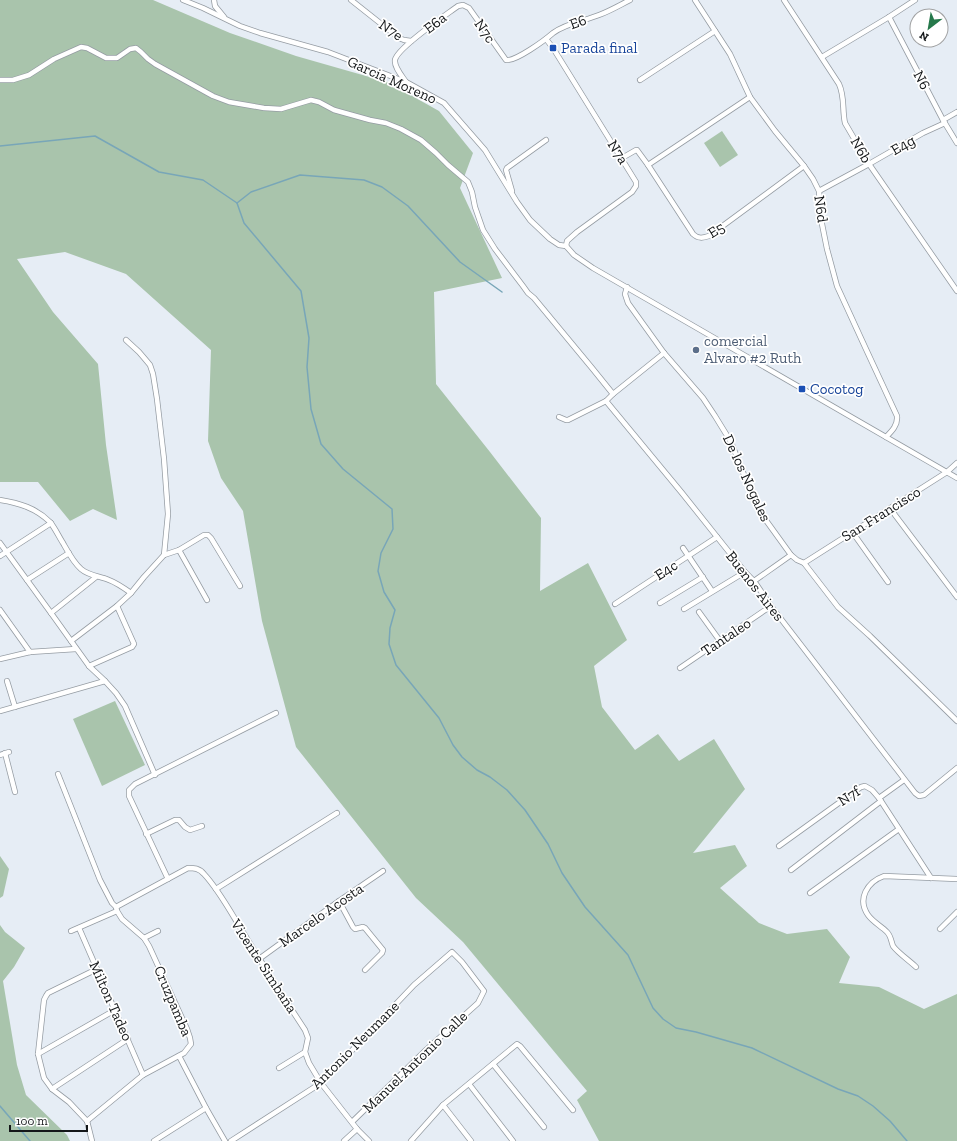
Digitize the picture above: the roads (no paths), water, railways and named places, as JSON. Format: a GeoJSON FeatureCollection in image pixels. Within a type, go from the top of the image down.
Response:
{"type":"FeatureCollection","features":[{"type":"Feature","properties":{"kind":"street","name":"Garcia Moreno"},"geometry":{"type":"LineString","coordinates":[[182,0],[260,34],[328,52],[406,82],[444,103],[485,150],[517,202],[534,226],[559,245],[566,246],[570,252],[577,257],[627,287],[957,478]]}},
{"type":"Feature","properties":{"kind":"street"},"geometry":{"type":"LineString","coordinates":[[214,0],[215,6],[228,21]]}},
{"type":"Feature","properties":{"kind":"street","name":"N7e"},"geometry":{"type":"LineString","coordinates":[[351,0],[399,38],[411,41]]}},
{"type":"Feature","properties":{"kind":"street","name":"E6"},"geometry":{"type":"LineString","coordinates":[[508,60],[516,58],[546,39],[554,32],[581,20],[598,15],[630,0]]}},
{"type":"Feature","properties":{"kind":"street","name":"N6d"},"geometry":{"type":"LineString","coordinates":[[695,0],[730,54],[750,96],[775,131],[804,166],[819,191],[827,249],[837,286],[897,416],[898,420],[894,428],[886,437]]}},
{"type":"Feature","properties":{"kind":"street","name":"N6b"},"geometry":{"type":"LineString","coordinates":[[784,0],[822,57],[842,91],[845,123],[869,164],[957,291]]}},
{"type":"Feature","properties":{"kind":"street"},"geometry":{"type":"LineString","coordinates":[[822,57],[915,0]]}},
{"type":"Feature","properties":{"kind":"street","name":"E6a"},"geometry":{"type":"LineString","coordinates":[[411,41],[460,5]]}},
{"type":"Feature","properties":{"kind":"street","name":"N7c"},"geometry":{"type":"LineString","coordinates":[[460,5],[466,6],[472,11],[506,60],[508,60]]}},
{"type":"Feature","properties":{"kind":"street","name":"N6"},"geometry":{"type":"LineString","coordinates":[[889,17],[944,122],[957,142]]}},
{"type":"Feature","properties":{"kind":"street"},"geometry":{"type":"LineString","coordinates":[[640,80],[715,31]]}},
{"type":"Feature","properties":{"kind":"street","name":"N7a"},"geometry":{"type":"LineString","coordinates":[[546,39],[636,182],[634,189],[577,232],[567,241],[566,246]]}},
{"type":"Feature","properties":{"kind":"street","name":"N7e"},"geometry":{"type":"LineString","coordinates":[[406,82],[395,64],[395,59],[397,54],[411,41]]}},
{"type":"Feature","properties":{"kind":"street"},"geometry":{"type":"LineString","coordinates":[[0,80],[13,80],[29,75],[54,59],[81,47],[87,48],[106,58],[117,58],[130,49],[136,48],[155,64],[213,96],[230,102],[264,108],[281,109],[311,100],[319,102],[334,110],[386,123],[401,129],[421,140],[468,182],[483,230],[495,249],[528,293],[534,298],[613,394]]}},
{"type":"Feature","properties":{"kind":"street"},"geometry":{"type":"LineString","coordinates":[[622,158],[637,150],[648,165],[750,96]]}},
{"type":"Feature","properties":{"kind":"street","name":"E4g"},"geometry":{"type":"LineString","coordinates":[[819,191],[944,122],[957,112]]}},
{"type":"Feature","properties":{"kind":"street"},"geometry":{"type":"LineString","coordinates":[[513,194],[506,168],[546,140]]}},
{"type":"Feature","properties":{"kind":"street","name":"E5"},"geometry":{"type":"LineString","coordinates":[[648,165],[693,234],[696,237],[701,238],[709,236],[804,166]]}},
{"type":"Feature","properties":{"kind":"street","name":"De los Nogales"},"geometry":{"type":"LineString","coordinates":[[627,287],[625,294],[628,303],[664,353],[703,398],[727,434],[756,504],[769,526],[791,555],[804,563],[838,607],[957,721]]}},
{"type":"Feature","properties":{"kind":"street"},"geometry":{"type":"LineString","coordinates":[[126,340],[150,365],[153,374],[163,451],[168,514],[164,555]]}},
{"type":"Feature","properties":{"kind":"street"},"geometry":{"type":"LineString","coordinates":[[559,417],[568,420],[606,402],[613,394],[664,353]]}},
{"type":"Feature","properties":{"kind":"street","name":"Buenos Aires"},"geometry":{"type":"LineString","coordinates":[[606,402],[718,537],[745,572],[754,581],[771,606],[915,793],[922,796],[926,794],[957,768]]}},
{"type":"Feature","properties":{"kind":"street","name":"San Francisco"},"geometry":{"type":"LineString","coordinates":[[804,563],[853,533],[957,464]]}},
{"type":"Feature","properties":{"kind":"street"},"geometry":{"type":"LineString","coordinates":[[0,500],[26,505],[39,513],[50,523],[68,553],[82,570],[96,577],[114,582],[131,593]]}},
{"type":"Feature","properties":{"kind":"street"},"geometry":{"type":"LineString","coordinates":[[891,508],[957,597]]}},
{"type":"Feature","properties":{"kind":"street"},"geometry":{"type":"LineString","coordinates":[[0,556],[50,523]]}},
{"type":"Feature","properties":{"kind":"street"},"geometry":{"type":"LineString","coordinates":[[853,533],[888,582]]}},
{"type":"Feature","properties":{"kind":"street"},"geometry":{"type":"LineString","coordinates":[[71,641],[117,606],[131,593],[164,555],[179,550],[204,535],[208,535],[211,538],[240,586]]}},
{"type":"Feature","properties":{"kind":"street","name":"E4c"},"geometry":{"type":"LineString","coordinates":[[615,604],[718,537]]}},
{"type":"Feature","properties":{"kind":"street"},"geometry":{"type":"LineString","coordinates":[[0,543],[89,666],[116,693],[125,706],[154,775]]}},
{"type":"Feature","properties":{"kind":"street"},"geometry":{"type":"LineString","coordinates":[[683,548],[712,591]]}},
{"type":"Feature","properties":{"kind":"street"},"geometry":{"type":"LineString","coordinates":[[179,550],[207,600]]}},
{"type":"Feature","properties":{"kind":"street"},"geometry":{"type":"LineString","coordinates":[[27,580],[68,553]]}},
{"type":"Feature","properties":{"kind":"street"},"geometry":{"type":"LineString","coordinates":[[754,581],[791,555]]}},
{"type":"Feature","properties":{"kind":"street"},"geometry":{"type":"LineString","coordinates":[[684,609],[745,572]]}},
{"type":"Feature","properties":{"kind":"street"},"geometry":{"type":"LineString","coordinates":[[51,613],[96,577]]}},
{"type":"Feature","properties":{"kind":"street"},"geometry":{"type":"LineString","coordinates":[[660,603],[703,577]]}},
{"type":"Feature","properties":{"kind":"street"},"geometry":{"type":"LineString","coordinates":[[89,666],[132,647],[134,644],[117,606]]}},
{"type":"Feature","properties":{"kind":"street","name":"Tantaleo"},"geometry":{"type":"LineString","coordinates":[[680,668],[771,606]]}},
{"type":"Feature","properties":{"kind":"street"},"geometry":{"type":"LineString","coordinates":[[0,610],[30,652]]}},
{"type":"Feature","properties":{"kind":"street"},"geometry":{"type":"LineString","coordinates":[[699,612],[720,641]]}},
{"type":"Feature","properties":{"kind":"street"},"geometry":{"type":"LineString","coordinates":[[0,658],[30,652],[76,649]]}},
{"type":"Feature","properties":{"kind":"street"},"geometry":{"type":"LineString","coordinates":[[7,681],[15,707]]}},
{"type":"Feature","properties":{"kind":"street"},"geometry":{"type":"LineString","coordinates":[[0,711],[105,681]]}},
{"type":"Feature","properties":{"kind":"street"},"geometry":{"type":"LineString","coordinates":[[168,879],[128,796],[129,790],[135,784],[276,713]]}},
{"type":"Feature","properties":{"kind":"street"},"geometry":{"type":"LineString","coordinates":[[5,753],[15,792]]}},
{"type":"Feature","properties":{"kind":"street","name":"Cruzpamba"},"geometry":{"type":"LineString","coordinates":[[58,774],[100,880],[122,919],[144,938],[149,946],[181,1015],[191,1044],[184,1053],[179,1056],[225,1141]]}},
{"type":"Feature","properties":{"kind":"street"},"geometry":{"type":"LineString","coordinates":[[791,870],[904,780]]}},
{"type":"Feature","properties":{"kind":"street","name":"N7f"},"geometry":{"type":"LineString","coordinates":[[779,846],[861,787],[866,786],[872,790],[880,800],[931,878]]}},
{"type":"Feature","properties":{"kind":"street"},"geometry":{"type":"LineString","coordinates":[[216,889],[337,813]]}},
{"type":"Feature","properties":{"kind":"street"},"geometry":{"type":"LineString","coordinates":[[146,834],[175,820],[180,820],[185,828],[190,830],[202,826]]}},
{"type":"Feature","properties":{"kind":"street"},"geometry":{"type":"LineString","coordinates":[[810,893],[899,829]]}},
{"type":"Feature","properties":{"kind":"street","name":"Vicente Simbaña"},"geometry":{"type":"LineString","coordinates":[[71,931],[116,909],[188,868],[199,869],[204,873],[216,889],[305,1030],[308,1038],[305,1052],[309,1063],[321,1083],[369,1141]]}},
{"type":"Feature","properties":{"kind":"street","name":"Marcelo Acosta"},"geometry":{"type":"LineString","coordinates":[[259,959],[383,871]]}},
{"type":"Feature","properties":{"kind":"street"},"geometry":{"type":"LineString","coordinates":[[916,967],[894,948],[887,932],[868,915],[863,901],[869,885],[877,878],[884,876],[957,879]]}},
{"type":"Feature","properties":{"kind":"street"},"geometry":{"type":"LineString","coordinates":[[339,901],[353,927],[355,929],[365,928],[383,950],[382,953],[365,970]]}},
{"type":"Feature","properties":{"kind":"street"},"geometry":{"type":"LineString","coordinates":[[940,929],[957,912]]}},
{"type":"Feature","properties":{"kind":"street","name":"Milton Tadeo"},"geometry":{"type":"LineString","coordinates":[[79,928],[143,1075]]}},
{"type":"Feature","properties":{"kind":"street"},"geometry":{"type":"LineString","coordinates":[[144,938],[158,931]]}},
{"type":"Feature","properties":{"kind":"street","name":"Manuel Antonio Calle"},"geometry":{"type":"LineString","coordinates":[[352,1122],[426,1050],[478,1003],[484,993],[462,962],[452,952]]}},
{"type":"Feature","properties":{"kind":"street","name":"Antonio Neumane"},"geometry":{"type":"LineString","coordinates":[[231,1141],[321,1083],[414,985],[452,952]]}},
{"type":"Feature","properties":{"kind":"street"},"geometry":{"type":"LineString","coordinates":[[92,1141],[87,1121],[69,1102],[52,1089],[44,1078],[38,1054],[44,1000],[48,993],[97,969]]}},
{"type":"Feature","properties":{"kind":"street"},"geometry":{"type":"LineString","coordinates":[[38,1054],[115,1010]]}},
{"type":"Feature","properties":{"kind":"street"},"geometry":{"type":"LineString","coordinates":[[52,1089],[128,1039]]}},
{"type":"Feature","properties":{"kind":"street"},"geometry":{"type":"LineString","coordinates":[[411,1141],[443,1105],[517,1044],[573,1110]]}},
{"type":"Feature","properties":{"kind":"street"},"geometry":{"type":"LineString","coordinates":[[279,1068],[305,1052]]}},
{"type":"Feature","properties":{"kind":"street"},"geometry":{"type":"LineString","coordinates":[[87,1121],[143,1075],[179,1056]]}},
{"type":"Feature","properties":{"kind":"street"},"geometry":{"type":"LineString","coordinates":[[493,1064],[544,1128]]}},
{"type":"Feature","properties":{"kind":"street"},"geometry":{"type":"LineString","coordinates":[[468,1084],[513,1141]]}},
{"type":"Feature","properties":{"kind":"street"},"geometry":{"type":"LineString","coordinates":[[443,1105],[471,1141]]}},
{"type":"Feature","properties":{"kind":"street"},"geometry":{"type":"LineString","coordinates":[[154,1141],[206,1108]]}},
{"type":"Feature","properties":{"kind":"street"},"geometry":{"type":"LineString","coordinates":[[344,1141],[358,1129]]}},
{"type":"Feature","properties":{"kind":"waterway"},"geometry":{"type":"LineString","coordinates":[[0,146],[95,136],[159,172],[203,180],[237,203],[244,223],[301,291],[309,338],[307,367],[311,409],[321,444],[343,469],[392,509],[393,529],[381,553],[378,571],[384,592],[395,610],[390,628],[389,644],[396,665],[439,718],[453,745],[462,757],[477,770],[490,777],[507,790],[525,810],[548,844],[562,873],[585,907],[628,955],[653,1008],[663,1019],[676,1028],[696,1032],[752,1048],[838,1089],[858,1096],[873,1106],[890,1121],[907,1141]]}},
{"type":"Feature","properties":{"kind":"waterway"},"geometry":{"type":"LineString","coordinates":[[237,203],[251,192],[300,175],[364,180],[382,187],[408,206],[460,262],[502,292]]}},
{"type":"Feature","properties":{"kind":"waterway"},"geometry":{"type":"LineString","coordinates":[[0,1106],[30,1141]]}},
{"type":"Feature","properties":{"kind":"place","name":"Parada final"},"geometry":{"type":"Point","coordinates":[553,48]}},
{"type":"Feature","properties":{"kind":"place","name":"comercial Alvaro #2 Ruth"},"geometry":{"type":"Point","coordinates":[696,350]}},
{"type":"Feature","properties":{"kind":"place","name":"Cocotog"},"geometry":{"type":"Point","coordinates":[802,389]}}]}
